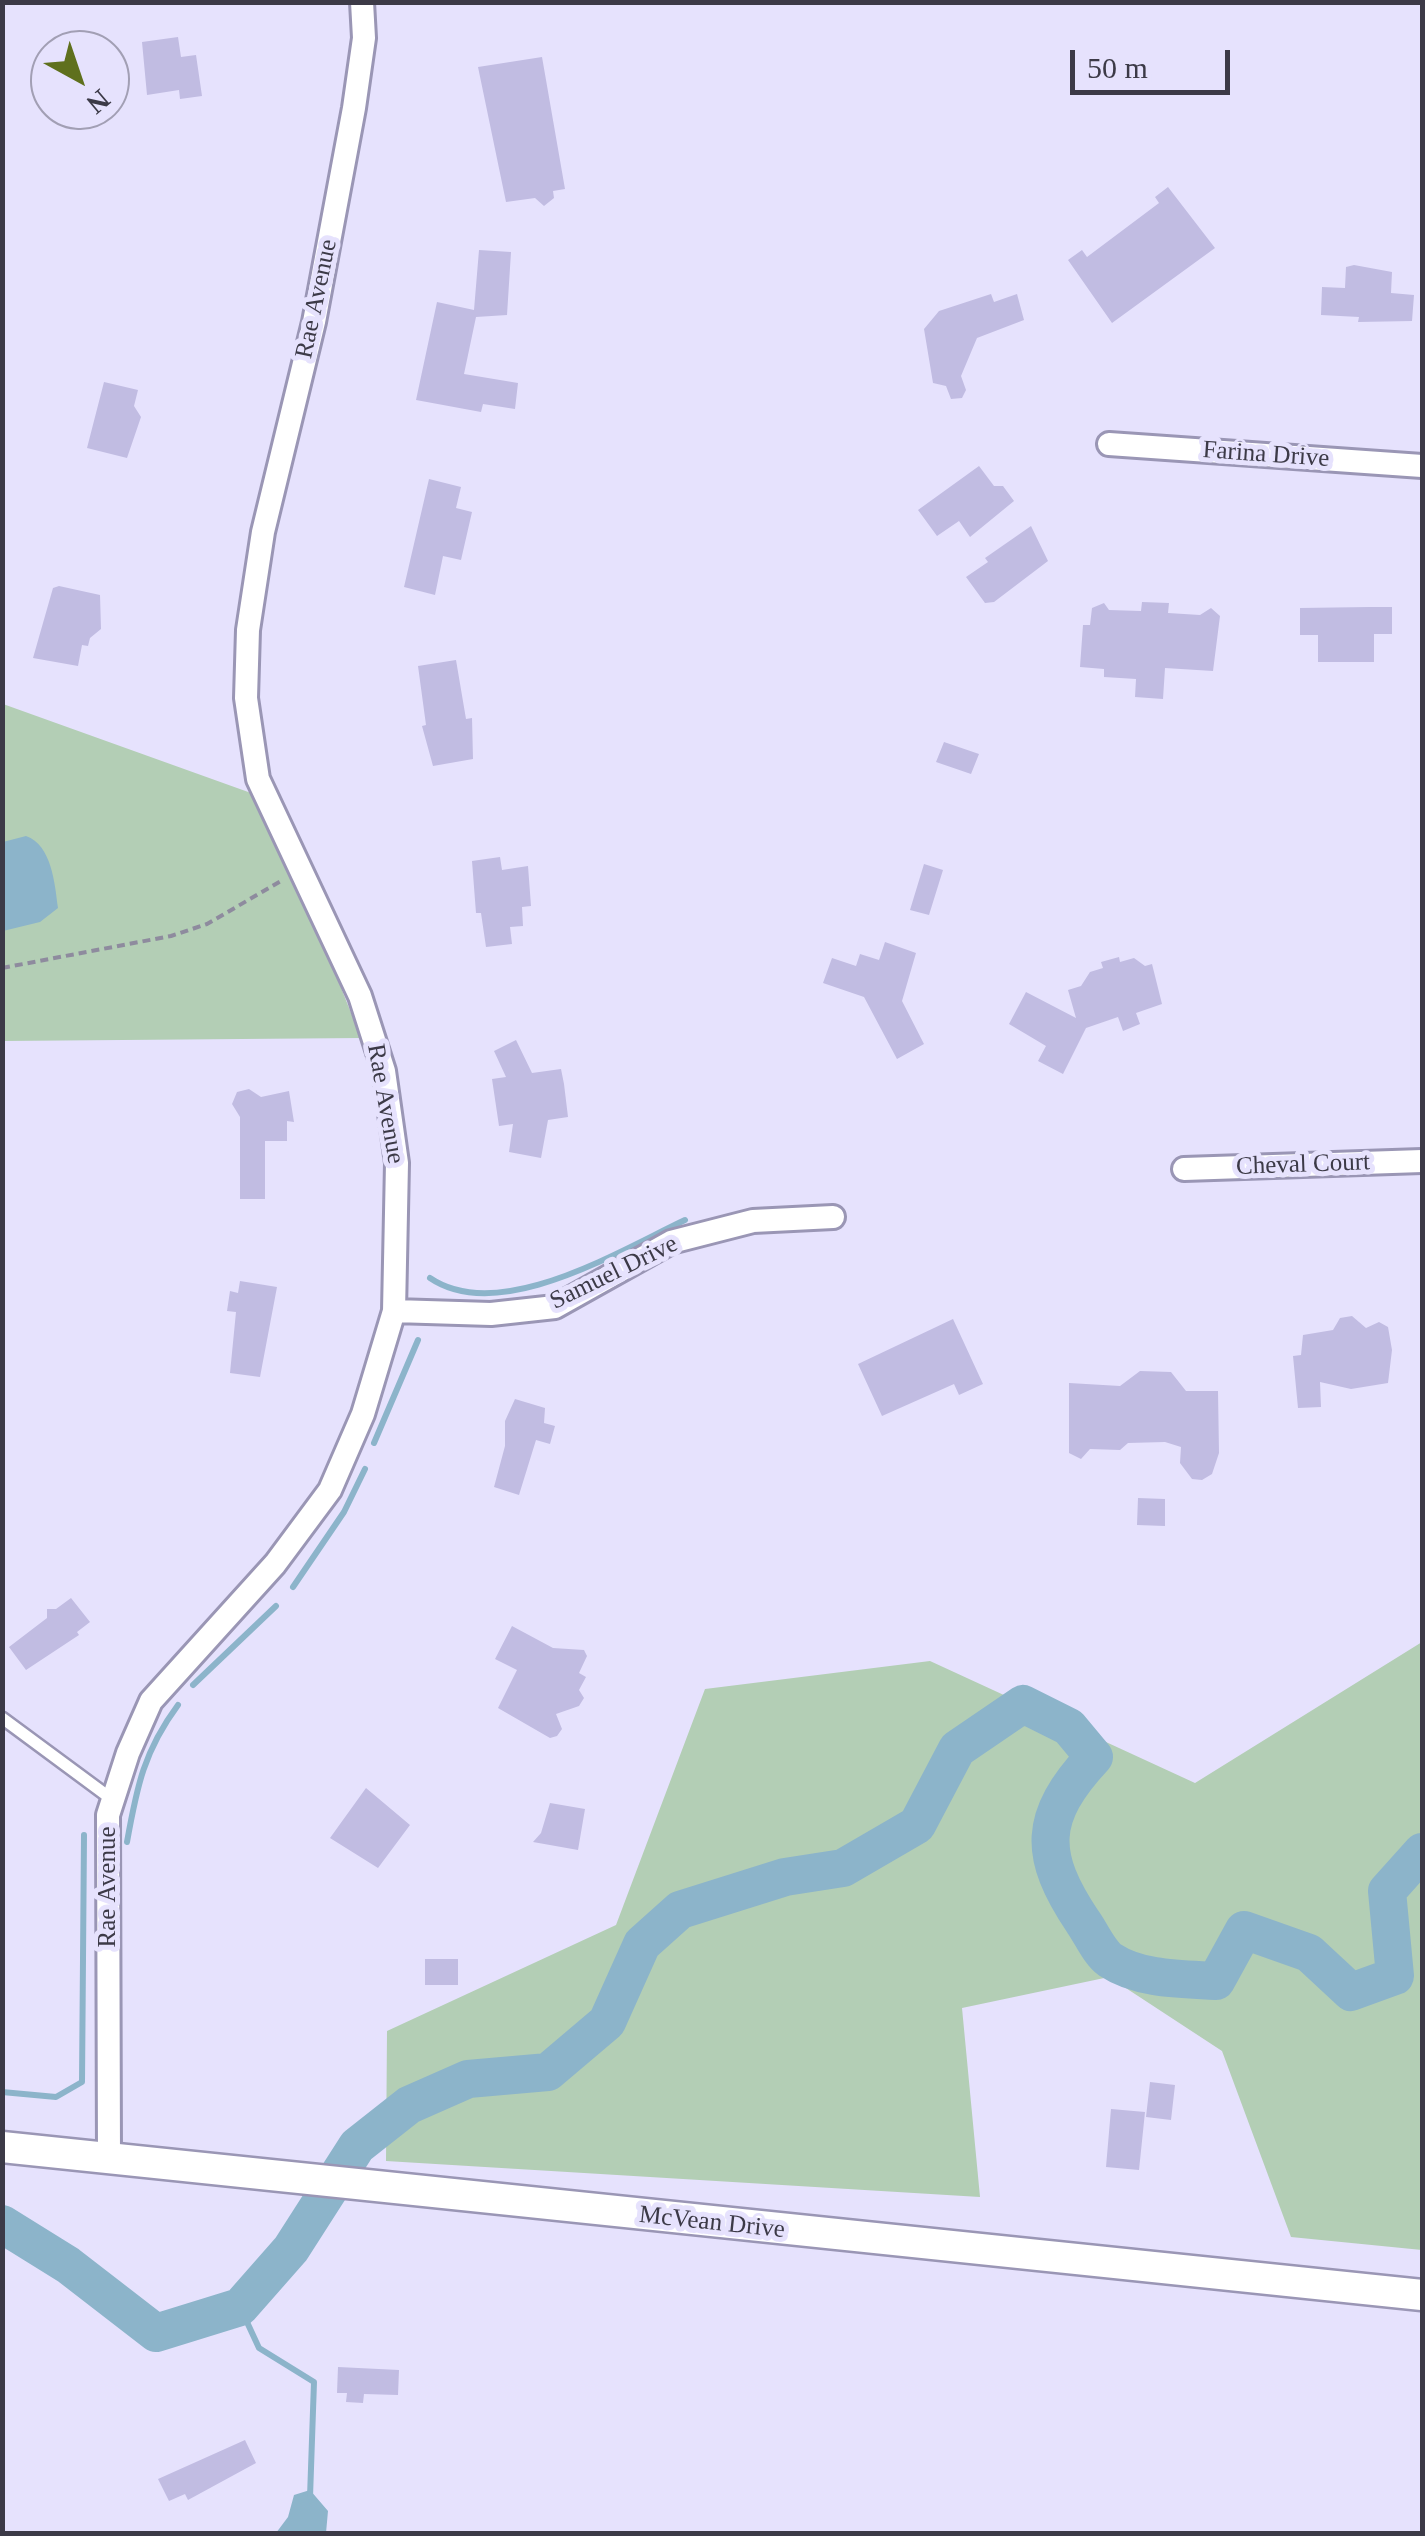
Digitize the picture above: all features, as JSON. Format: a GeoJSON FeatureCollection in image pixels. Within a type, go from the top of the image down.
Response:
{"type":"FeatureCollection","features":[{"type":"Feature","properties":{"kind":"main road","name":"McVean Drive"},"geometry":{"type":"LineString","coordinates":[[2,2147],[1422,2295]]}},
{"type":"Feature","properties":{"kind":"street","name":"Rae Avenue"},"geometry":{"type":"LineString","coordinates":[[109,2158],[108,1815],[113,1800],[152,1701],[274,1564],[330,1490],[362,1414],[394,1311],[398,1164],[384,1071],[360,996],[258,779],[246,698],[248,630],[263,532],[314,322],[351,127],[364,38],[362,2]]}},
{"type":"Feature","properties":{"kind":"street","name":"Farina Drive"},"geometry":{"type":"LineString","coordinates":[[1109,444],[1422,466]]}},
{"type":"Feature","properties":{"kind":"street","name":"Cheval Court"},"geometry":{"type":"LineString","coordinates":[[1184,1168],[1422,1161]]}},
{"type":"Feature","properties":{"kind":"street","name":"Samuel Drive"},"geometry":{"type":"LineString","coordinates":[[394,1311],[491,1314],[555,1307],[671,1242],[753,1220],[833,1218]]}},
{"type":"Feature","properties":{"kind":"lane"},"geometry":{"type":"LineString","coordinates":[[2,1718],[113,1800]]}},
{"type":"Feature","properties":{"kind":"path"},"geometry":{"type":"LineString","coordinates":[[2,968],[171,936],[207,924],[299,870]]}},
{"type":"Feature","properties":{"kind":"green space"},"geometry":{"type":"Polygon","coordinates":[[[3,704],[251,793],[301,887],[361,1038],[3,1041],[3,704]]]}},
{"type":"Feature","properties":{"kind":"green space"},"geometry":{"type":"Polygon","coordinates":[[[1422,1642],[1422,2250],[1291,2237],[1222,2051],[1109,1977],[962,2008],[980,2197],[386,2161],[387,2031],[616,1925],[705,1689],[930,1661],[1195,1783],[1422,1642]]]}},
{"type":"Feature","properties":{"kind":"water"},"geometry":{"type":"Polygon","coordinates":[[[26,836],[47,857],[58,908],[40,922],[3,931],[3,842],[26,836]]]}},
{"type":"Feature","properties":{"kind":"water"},"geometry":{"type":"Polygon","coordinates":[[[310,2490],[328,2511],[326,2533],[276,2533],[288,2517],[294,2495],[310,2490]]]}},
{"type":"Feature","properties":{"kind":"building"},"geometry":{"type":"Polygon","coordinates":[[[178,37],[181,57],[196,55],[202,96],[180,99],[179,90],[147,95],[142,42],[178,37]]]}},
{"type":"Feature","properties":{"kind":"building"},"geometry":{"type":"Polygon","coordinates":[[[542,57],[565,189],[553,191],[554,198],[544,206],[535,198],[506,202],[478,67],[542,57]]]}},
{"type":"Feature","properties":{"kind":"building"},"geometry":{"type":"Polygon","coordinates":[[[1168,187],[1215,248],[1112,323],[1068,260],[1082,250],[1087,257],[1159,203],[1155,197],[1168,187]]]}},
{"type":"Feature","properties":{"kind":"building"},"geometry":{"type":"Polygon","coordinates":[[[479,250],[511,252],[507,315],[476,317],[464,374],[518,383],[515,409],[483,404],[481,412],[416,400],[437,302],[474,310],[479,250]]]}},
{"type":"Feature","properties":{"kind":"building"},"geometry":{"type":"Polygon","coordinates":[[[1346,267],[1392,272],[1391,293],[1414,295],[1412,321],[1358,322],[1359,317],[1321,315],[1322,287],[1345,288],[1346,267]]]}},
{"type":"Feature","properties":{"kind":"building"},"geometry":{"type":"Polygon","coordinates":[[[991,294],[994,302],[1017,294],[1024,320],[977,338],[961,376],[966,390],[962,398],[951,399],[946,386],[933,383],[924,329],[939,311],[991,294]]]}},
{"type":"Feature","properties":{"kind":"building"},"geometry":{"type":"Polygon","coordinates":[[[104,382],[138,390],[134,406],[141,417],[127,458],[87,448],[104,382]]]}},
{"type":"Feature","properties":{"kind":"building"},"geometry":{"type":"Polygon","coordinates":[[[979,466],[994,486],[1003,486],[1014,501],[970,537],[959,521],[937,536],[918,510],[979,466]]]}},
{"type":"Feature","properties":{"kind":"building"},"geometry":{"type":"Polygon","coordinates":[[[429,479],[461,487],[456,508],[472,512],[461,560],[443,556],[435,595],[404,587],[429,479]]]}},
{"type":"Feature","properties":{"kind":"building"},"geometry":{"type":"Polygon","coordinates":[[[1031,526],[1048,561],[994,602],[985,603],[966,577],[988,562],[985,558],[1031,526]]]}},
{"type":"Feature","properties":{"kind":"building"},"geometry":{"type":"Polygon","coordinates":[[[53,588],[100,595],[101,629],[90,638],[88,646],[82,645],[78,666],[33,658],[53,588]]]}},
{"type":"Feature","properties":{"kind":"building"},"geometry":{"type":"Polygon","coordinates":[[[1142,602],[1169,603],[1168,613],[1200,615],[1211,608],[1220,616],[1213,671],[1165,668],[1163,699],[1135,697],[1136,679],[1104,677],[1104,669],[1080,667],[1083,625],[1090,625],[1092,608],[1104,603],[1109,610],[1141,611],[1142,602]]]}},
{"type":"Feature","properties":{"kind":"building"},"geometry":{"type":"Polygon","coordinates":[[[1392,607],[1392,634],[1374,634],[1374,662],[1318,662],[1318,635],[1300,635],[1300,608],[1392,607]]]}},
{"type":"Feature","properties":{"kind":"building"},"geometry":{"type":"Polygon","coordinates":[[[456,660],[466,719],[472,718],[473,759],[433,766],[422,726],[426,725],[418,666],[456,660]]]}},
{"type":"Feature","properties":{"kind":"building"},"geometry":{"type":"Polygon","coordinates":[[[944,742],[979,754],[971,774],[936,762],[944,742]]]}},
{"type":"Feature","properties":{"kind":"building"},"geometry":{"type":"Polygon","coordinates":[[[500,857],[502,870],[528,866],[531,906],[522,907],[523,926],[510,927],[512,944],[486,947],[481,913],[476,913],[472,861],[500,857]]]}},
{"type":"Feature","properties":{"kind":"building"},"geometry":{"type":"Polygon","coordinates":[[[924,864],[943,870],[929,915],[910,910],[924,864]]]}},
{"type":"Feature","properties":{"kind":"building"},"geometry":{"type":"Polygon","coordinates":[[[885,942],[916,953],[902,1001],[924,1044],[897,1059],[864,997],[823,983],[832,958],[856,966],[860,954],[879,960],[885,942]]]}},
{"type":"Feature","properties":{"kind":"building"},"geometry":{"type":"Polygon","coordinates":[[[1119,957],[1120,962],[1134,958],[1145,966],[1152,964],[1162,1004],[1136,1013],[1140,1024],[1123,1031],[1118,1017],[1086,1028],[1063,1074],[1038,1061],[1046,1046],[1009,1024],[1026,992],[1076,1018],[1068,990],[1081,986],[1090,972],[1103,968],[1101,962],[1119,957]]]}},
{"type":"Feature","properties":{"kind":"building"},"geometry":{"type":"Polygon","coordinates":[[[516,1040],[532,1073],[561,1069],[568,1117],[548,1120],[541,1158],[509,1152],[513,1124],[499,1126],[492,1079],[506,1077],[494,1051],[516,1040]]]}},
{"type":"Feature","properties":{"kind":"building"},"geometry":{"type":"Polygon","coordinates":[[[249,1089],[261,1097],[289,1091],[294,1122],[287,1121],[287,1141],[265,1141],[265,1199],[240,1199],[240,1117],[232,1104],[237,1092],[249,1089]]]}},
{"type":"Feature","properties":{"kind":"building"},"geometry":{"type":"Polygon","coordinates":[[[240,1281],[277,1287],[260,1377],[230,1373],[236,1312],[227,1311],[230,1291],[238,1293],[240,1281]]]}},
{"type":"Feature","properties":{"kind":"building"},"geometry":{"type":"Polygon","coordinates":[[[1352,1316],[1366,1328],[1379,1322],[1388,1327],[1392,1350],[1388,1383],[1351,1389],[1320,1382],[1321,1407],[1298,1408],[1293,1356],[1301,1355],[1303,1335],[1333,1330],[1340,1318],[1352,1316]]]}},
{"type":"Feature","properties":{"kind":"building"},"geometry":{"type":"Polygon","coordinates":[[[953,1319],[983,1384],[959,1395],[954,1384],[882,1416],[858,1364],[953,1319]]]}},
{"type":"Feature","properties":{"kind":"building"},"geometry":{"type":"Polygon","coordinates":[[[1140,1371],[1171,1372],[1186,1391],[1218,1391],[1219,1453],[1212,1474],[1202,1480],[1192,1479],[1180,1463],[1181,1447],[1165,1442],[1128,1443],[1120,1450],[1090,1449],[1081,1459],[1069,1453],[1069,1383],[1120,1386],[1140,1371]]]}},
{"type":"Feature","properties":{"kind":"building"},"geometry":{"type":"Polygon","coordinates":[[[515,1399],[545,1408],[544,1423],[555,1426],[550,1444],[536,1440],[519,1495],[494,1487],[505,1446],[505,1421],[515,1399]]]}},
{"type":"Feature","properties":{"kind":"building"},"geometry":{"type":"Polygon","coordinates":[[[1138,1498],[1165,1499],[1165,1526],[1137,1525],[1138,1498]]]}},
{"type":"Feature","properties":{"kind":"building"},"geometry":{"type":"Polygon","coordinates":[[[71,1598],[90,1622],[77,1632],[79,1635],[26,1670],[9,1647],[47,1618],[47,1609],[56,1609],[71,1598]]]}},
{"type":"Feature","properties":{"kind":"building"},"geometry":{"type":"Polygon","coordinates":[[[512,1626],[553,1648],[584,1650],[587,1656],[579,1673],[586,1677],[579,1690],[584,1698],[579,1706],[556,1714],[562,1729],[557,1736],[550,1738],[498,1708],[517,1670],[495,1659],[512,1626]]]}},
{"type":"Feature","properties":{"kind":"building"},"geometry":{"type":"Polygon","coordinates":[[[366,1788],[410,1825],[378,1868],[330,1838],[366,1788]]]}},
{"type":"Feature","properties":{"kind":"building"},"geometry":{"type":"Polygon","coordinates":[[[550,1803],[585,1809],[578,1850],[533,1842],[541,1833],[550,1803]]]}},
{"type":"Feature","properties":{"kind":"building"},"geometry":{"type":"Polygon","coordinates":[[[425,1959],[458,1959],[458,1985],[425,1985],[425,1959]]]}},
{"type":"Feature","properties":{"kind":"building"},"geometry":{"type":"Polygon","coordinates":[[[1150,2082],[1175,2085],[1171,2120],[1146,2117],[1150,2082]]]}},
{"type":"Feature","properties":{"kind":"building"},"geometry":{"type":"Polygon","coordinates":[[[1111,2109],[1145,2112],[1139,2170],[1106,2167],[1111,2109]]]}},
{"type":"Feature","properties":{"kind":"building"},"geometry":{"type":"Polygon","coordinates":[[[338,2367],[399,2370],[398,2395],[364,2394],[363,2403],[346,2402],[347,2393],[337,2393],[338,2367]]]}},
{"type":"Feature","properties":{"kind":"building"},"geometry":{"type":"Polygon","coordinates":[[[245,2440],[256,2463],[188,2500],[185,2494],[169,2501],[158,2479],[245,2440]]]}},
{"type":"Feature","properties":{"kind":"waterway"},"geometry":{"type":"LineString","coordinates":[[430,1278],[458,1290],[490,1293],[524,1288],[594,1264],[685,1220]]}},
{"type":"Feature","properties":{"kind":"waterway"},"geometry":{"type":"LineString","coordinates":[[374,1443],[418,1340]]}},
{"type":"Feature","properties":{"kind":"waterway"},"geometry":{"type":"LineString","coordinates":[[293,1587],[344,1512],[365,1469]]}},
{"type":"Feature","properties":{"kind":"waterway"},"geometry":{"type":"LineString","coordinates":[[193,1685],[276,1606]]}},
{"type":"Feature","properties":{"kind":"waterway"},"geometry":{"type":"LineString","coordinates":[[2,2224],[68,2265],[156,2333],[240,2307],[291,2249],[357,2146],[409,2105],[468,2079],[548,2072],[607,2022],[642,1944],[680,1910],[785,1877],[843,1868],[917,1825],[957,1749],[1023,1704],[1069,1727],[1094,1757],[1062,1799],[1054,1818],[1052,1856],[1068,1898],[1099,1947],[1122,1967],[1162,1977],[1216,1981],[1244,1930],[1309,1953],[1351,1992],[1395,1976],[1387,1891],[1422,1852]]}},
{"type":"Feature","properties":{"kind":"waterway"},"geometry":{"type":"LineString","coordinates":[[127,1842],[144,1770],[157,1738],[178,1705]]}},
{"type":"Feature","properties":{"kind":"waterway"},"geometry":{"type":"LineString","coordinates":[[2,2092],[56,2097],[82,2082],[84,1835]]}},
{"type":"Feature","properties":{"kind":"waterway"},"geometry":{"type":"LineString","coordinates":[[240,2307],[259,2348],[314,2382],[310,2497]]}}]}
